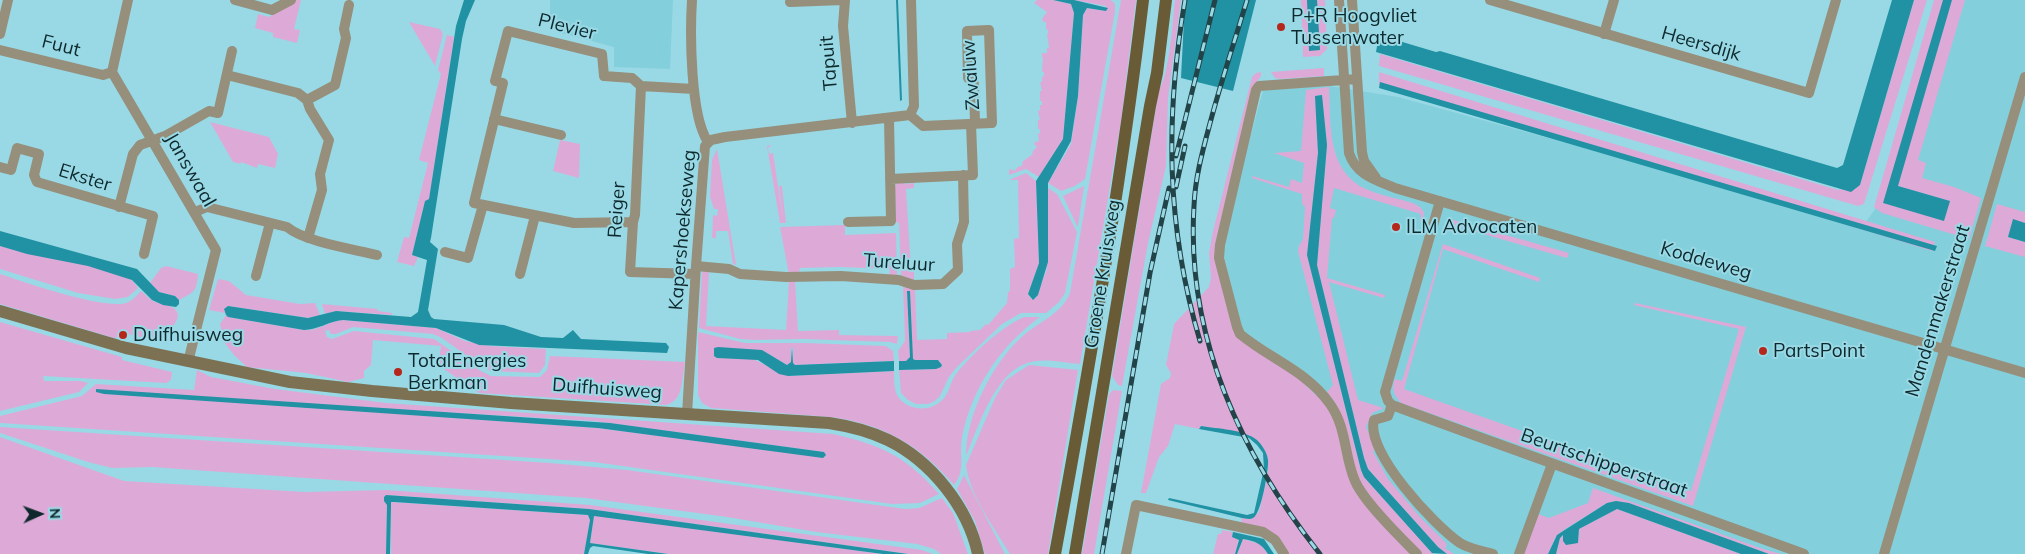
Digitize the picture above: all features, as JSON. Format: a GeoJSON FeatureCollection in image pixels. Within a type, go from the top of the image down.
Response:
{"type":"FeatureCollection","features":[{"type":"Feature","properties":{"kind":"main road","name":"Groene Kruisweg"},"geometry":{"type":"LineString","coordinates":[[1055,554],[1075,446],[1132,89],[1143,0]]}},
{"type":"Feature","properties":{"kind":"main road","name":"Groene Kruisweg"},"geometry":{"type":"LineString","coordinates":[[1075,554],[1157,73],[1166,0]]}},
{"type":"Feature","properties":{"kind":"main road","name":"Duifhuisweg"},"geometry":{"type":"LineString","coordinates":[[0,311],[88,338],[188,362],[290,382],[354,390],[511,403],[829,423],[862,430],[887,439],[912,455],[929,470],[959,507],[971,531],[978,554]]}},
{"type":"Feature","properties":{"kind":"street"},"geometry":{"type":"LineString","coordinates":[[0,34],[3,11],[8,0]]}},
{"type":"Feature","properties":{"kind":"street"},"geometry":{"type":"LineString","coordinates":[[112,72],[128,0]]}},
{"type":"Feature","properties":{"kind":"street"},"geometry":{"type":"LineString","coordinates":[[235,0],[272,10],[290,0]]}},
{"type":"Feature","properties":{"kind":"street"},"geometry":{"type":"LineString","coordinates":[[692,0],[690,31],[694,89],[703,135],[708,142]]}},
{"type":"Feature","properties":{"kind":"street","name":"Tapuit"},"geometry":{"type":"LineString","coordinates":[[790,2],[844,0],[843,26],[852,123]]}},
{"type":"Feature","properties":{"kind":"street"},"geometry":{"type":"LineString","coordinates":[[910,115],[914,106],[911,0]]}},
{"type":"Feature","properties":{"kind":"street","name":"Koddeweg"},"geometry":{"type":"LineString","coordinates":[[1340,0],[1351,159],[1362,173],[1378,181],[1440,201],[2025,373]]}},
{"type":"Feature","properties":{"kind":"street"},"geometry":{"type":"LineString","coordinates":[[1352,0],[1363,157],[1368,168],[1378,181]]}},
{"type":"Feature","properties":{"kind":"street","name":"Heersdijk"},"geometry":{"type":"LineString","coordinates":[[1490,0],[1809,93],[1836,0]]}},
{"type":"Feature","properties":{"kind":"street"},"geometry":{"type":"LineString","coordinates":[[1604,34],[1614,0]]}},
{"type":"Feature","properties":{"kind":"street"},"geometry":{"type":"LineString","coordinates":[[307,100],[335,85],[346,38],[344,29],[349,5]]}},
{"type":"Feature","properties":{"kind":"street","name":"Zwaluw"},"geometry":{"type":"LineString","coordinates":[[910,115],[923,126],[973,124],[992,123],[989,30],[967,31],[968,78],[974,84],[973,124],[973,175],[963,175]]}},
{"type":"Feature","properties":{"kind":"street","name":"Plevier"},"geometry":{"type":"LineString","coordinates":[[483,204],[474,203],[503,84],[494,81],[508,31],[602,54],[604,76],[632,78],[641,86],[694,89]]}},
{"type":"Feature","properties":{"kind":"street","name":"Fuut"},"geometry":{"type":"LineString","coordinates":[[0,50],[103,76],[112,72]]}},
{"type":"Feature","properties":{"kind":"street"},"geometry":{"type":"LineString","coordinates":[[232,51],[227,75],[298,93],[307,100],[310,109],[329,140],[320,174],[322,190],[308,238]]}},
{"type":"Feature","properties":{"kind":"street","name":"Janswaal"},"geometry":{"type":"LineString","coordinates":[[112,72],[216,250],[188,362]]}},
{"type":"Feature","properties":{"kind":"street","name":"Ekster"},"geometry":{"type":"LineString","coordinates":[[120,207],[133,154],[140,144],[153,141],[209,111],[218,113],[227,75]]}},
{"type":"Feature","properties":{"kind":"street","name":"Mandenmakerstraat"},"geometry":{"type":"LineString","coordinates":[[1884,554],[2025,77]]}},
{"type":"Feature","properties":{"kind":"street"},"geometry":{"type":"LineString","coordinates":[[1357,78],[1259,86],[1256,90],[1220,245],[1219,258],[1240,334],[1292,367],[1310,382],[1329,403],[1338,416],[1343,429],[1352,472],[1360,491],[1417,554]]}},
{"type":"Feature","properties":{"kind":"street","name":"Reiger"},"geometry":{"type":"LineString","coordinates":[[641,86],[636,215],[632,222],[630,272],[695,270]]}},
{"type":"Feature","properties":{"kind":"street","name":"Kapershoekseweg"},"geometry":{"type":"LineString","coordinates":[[687,414],[703,157],[708,142],[725,137],[910,115]]}},
{"type":"Feature","properties":{"kind":"street"},"geometry":{"type":"LineString","coordinates":[[848,222],[891,220],[889,118]]}},
{"type":"Feature","properties":{"kind":"street"},"geometry":{"type":"LineString","coordinates":[[494,119],[561,135]]}},
{"type":"Feature","properties":{"kind":"street","name":"Ekster"},"geometry":{"type":"LineString","coordinates":[[0,167],[11,170],[17,148],[39,154],[34,175],[37,182],[153,216],[144,254]]}},
{"type":"Feature","properties":{"kind":"street"},"geometry":{"type":"LineString","coordinates":[[890,179],[963,175]]}},
{"type":"Feature","properties":{"kind":"street","name":"Tureluur"},"geometry":{"type":"LineString","coordinates":[[695,270],[729,269],[740,274],[794,277],[841,276],[899,280],[914,285],[943,284],[958,270],[958,244],[964,222],[963,175]]}},
{"type":"Feature","properties":{"kind":"street"},"geometry":{"type":"LineString","coordinates":[[1440,201],[1385,392],[1388,401],[1392,405],[1388,416],[1374,420],[1373,432],[1386,461],[1398,480],[1416,502],[1452,536],[1470,548],[1493,554]]}},
{"type":"Feature","properties":{"kind":"street"},"geometry":{"type":"LineString","coordinates":[[445,252],[468,258],[483,204],[574,223],[632,222]]}},
{"type":"Feature","properties":{"kind":"street"},"geometry":{"type":"LineString","coordinates":[[195,212],[206,207],[287,227],[295,234],[377,255]]}},
{"type":"Feature","properties":{"kind":"street"},"geometry":{"type":"LineString","coordinates":[[520,274],[535,216]]}},
{"type":"Feature","properties":{"kind":"street"},"geometry":{"type":"LineString","coordinates":[[256,276],[270,223]]}},
{"type":"Feature","properties":{"kind":"street","name":"Beurtschipperstraat"},"geometry":{"type":"LineString","coordinates":[[1392,405],[1804,554]]}},
{"type":"Feature","properties":{"kind":"street"},"geometry":{"type":"LineString","coordinates":[[1519,554],[1552,464]]}},
{"type":"Feature","properties":{"kind":"street"},"geometry":{"type":"LineString","coordinates":[[1126,554],[1136,505],[1263,532],[1275,540],[1284,554]]}},
{"type":"Feature","properties":{"kind":"shaded area"},"geometry":{"type":"Polygon","coordinates":[[[297,0],[301,0],[294,29],[300,30],[297,43],[273,37],[273,33],[255,28],[258,14],[269,17],[297,0]]]}},
{"type":"Feature","properties":{"kind":"shaded area"},"geometry":{"type":"Polygon","coordinates":[[[464,0],[475,0],[466,21],[462,39],[430,242],[438,249],[428,310],[431,317],[434,319],[504,325],[541,337],[563,338],[573,330],[581,339],[666,343],[669,347],[667,353],[479,345],[436,328],[343,320],[314,329],[304,330],[228,317],[226,315],[224,309],[228,306],[308,318],[336,311],[411,317],[418,312],[427,260],[412,255],[425,201],[429,199],[456,26],[464,0]]]}},
{"type":"Feature","properties":{"kind":"shaded area"},"geometry":{"type":"Polygon","coordinates":[[[550,0],[673,0],[670,69],[614,67],[614,47],[558,32],[558,30],[550,28],[550,0]]]}},
{"type":"Feature","properties":{"kind":"shaded area"},"geometry":{"type":"Polygon","coordinates":[[[896,0],[898,0],[902,100],[900,101],[896,0]]]}},
{"type":"Feature","properties":{"kind":"shaded area"},"geometry":{"type":"Polygon","coordinates":[[[1037,0],[1053,0],[1071,4],[1074,13],[1063,139],[1039,177],[1026,169],[1009,175],[1009,170],[1014,171],[1020,167],[1023,164],[1022,162],[1033,154],[1032,152],[1037,147],[1034,144],[1039,141],[1038,134],[1040,129],[1038,129],[1038,120],[1040,120],[1038,111],[1040,110],[1040,105],[1042,105],[1042,101],[1040,101],[1040,91],[1042,91],[1040,82],[1042,82],[1042,77],[1044,76],[1044,72],[1042,72],[1042,53],[1047,53],[1047,48],[1049,48],[1048,30],[1046,29],[1046,22],[1043,22],[1042,19],[1047,12],[1034,3],[1037,0]]]}},
{"type":"Feature","properties":{"kind":"shaded area"},"geometry":{"type":"Polygon","coordinates":[[[1053,0],[1074,0],[1108,8],[1106,11],[1087,8],[1083,15],[1078,96],[1071,141],[1048,183],[1048,262],[1038,295],[1033,300],[1028,294],[1039,263],[1036,181],[1063,139],[1074,13],[1071,4],[1053,0]]]}},
{"type":"Feature","properties":{"kind":"shaded area"},"geometry":{"type":"Polygon","coordinates":[[[1074,0],[1111,0],[1115,4],[1115,12],[1085,179],[1075,186],[1061,191],[1048,183],[1071,144],[1078,96],[1083,15],[1087,8],[1106,11],[1106,6],[1074,0]]]}},
{"type":"Feature","properties":{"kind":"shaded area"},"geometry":{"type":"Polygon","coordinates":[[[1121,0],[1136,0],[1121,121],[1080,364],[1037,361],[1023,365],[1011,373],[992,398],[966,456],[967,440],[976,406],[993,373],[1014,345],[1025,334],[1062,306],[1070,293],[1121,0]]]}},
{"type":"Feature","properties":{"kind":"shaded area"},"geometry":{"type":"Polygon","coordinates":[[[1175,0],[1181,0],[1168,98],[1166,166],[1148,243],[1122,386],[1118,385],[1112,376],[1159,89],[1168,61],[1175,0]]]}},
{"type":"Feature","properties":{"kind":"shaded area"},"geometry":{"type":"Polygon","coordinates":[[[1185,0],[1256,0],[1233,91],[1181,78],[1185,0]]]}},
{"type":"Feature","properties":{"kind":"shaded area"},"geometry":{"type":"Polygon","coordinates":[[[1301,0],[1325,0],[1327,49],[1320,56],[1303,57],[1301,0]]]}},
{"type":"Feature","properties":{"kind":"shaded area"},"geometry":{"type":"Polygon","coordinates":[[[1307,0],[1317,0],[1320,50],[1309,51],[1307,0]]]}},
{"type":"Feature","properties":{"kind":"shaded area"},"geometry":{"type":"Polygon","coordinates":[[[1892,0],[1914,0],[1860,185],[1851,192],[1376,52],[1379,35],[1436,52],[1440,51],[1837,168],[1843,165],[1892,0]]]}},
{"type":"Feature","properties":{"kind":"shaded area"},"geometry":{"type":"Polygon","coordinates":[[[1914,0],[1927,0],[1864,204],[1858,206],[1379,66],[1380,54],[1838,190],[1860,185],[1914,0]]]}},
{"type":"Feature","properties":{"kind":"shaded area"},"geometry":{"type":"Polygon","coordinates":[[[1934,0],[1965,0],[1918,160],[1926,163],[1922,178],[1954,187],[1981,198],[1969,239],[1882,213],[1874,207],[1934,0]],[[1889,184],[1884,203],[1949,201],[1889,184]]]}},
{"type":"Feature","properties":{"kind":"shaded area"},"geometry":{"type":"Polygon","coordinates":[[[1941,0],[2025,0],[2025,554],[1769,554],[1629,503],[1616,501],[1555,538],[1548,554],[1422,554],[1360,483],[1340,411],[1328,394],[1301,369],[1248,335],[1241,327],[1223,252],[1236,191],[1263,90],[1330,86],[1398,97],[1864,224],[1879,204],[1941,0]]]}},
{"type":"Feature","properties":{"kind":"shaded area"},"geometry":{"type":"Polygon","coordinates":[[[1943,0],[1952,0],[1898,186],[1950,201],[1944,221],[1883,203],[1943,0]]]}},
{"type":"Feature","properties":{"kind":"shaded area"},"geometry":{"type":"Polygon","coordinates":[[[409,22],[440,29],[443,34],[435,66],[409,22]]]}},
{"type":"Feature","properties":{"kind":"shaded area"},"geometry":{"type":"Polygon","coordinates":[[[447,35],[454,37],[429,200],[425,201],[412,255],[418,257],[414,266],[397,262],[404,237],[409,238],[428,163],[419,160],[441,74],[438,70],[447,35]]]}},
{"type":"Feature","properties":{"kind":"shaded area"},"geometry":{"type":"Polygon","coordinates":[[[1324,68],[1324,76],[1280,79],[1275,78],[1271,72],[1324,68]]]}},
{"type":"Feature","properties":{"kind":"shaded area"},"geometry":{"type":"Polygon","coordinates":[[[1261,72],[1261,76],[1252,89],[1215,245],[1233,329],[1291,371],[1322,401],[1334,417],[1346,463],[1412,554],[1288,554],[1241,523],[1242,518],[1250,519],[1260,509],[1268,466],[1266,454],[1261,445],[1254,439],[1234,431],[1201,426],[1199,429],[1175,424],[1168,446],[1159,457],[1146,493],[1141,493],[1161,384],[1170,378],[1171,373],[1166,365],[1174,324],[1209,287],[1211,278],[1209,253],[1213,231],[1252,77],[1256,73],[1261,72]]]}},
{"type":"Feature","properties":{"kind":"shaded area"},"geometry":{"type":"Polygon","coordinates":[[[1379,72],[1935,242],[1932,251],[1379,85],[1379,72]]]}},
{"type":"Feature","properties":{"kind":"shaded area"},"geometry":{"type":"Polygon","coordinates":[[[1380,82],[1937,246],[1935,251],[1379,88],[1380,82]]]}},
{"type":"Feature","properties":{"kind":"shaded area"},"geometry":{"type":"Polygon","coordinates":[[[1329,87],[1333,145],[1337,158],[1344,170],[1353,181],[1366,189],[1415,204],[1424,213],[1423,222],[1420,221],[1421,214],[1334,188],[1330,208],[1336,210],[1334,218],[1332,218],[1327,278],[1385,295],[1384,298],[1329,282],[1358,400],[1384,408],[1372,413],[1366,427],[1375,448],[1373,452],[1388,479],[1420,517],[1447,544],[1445,548],[1454,554],[1447,554],[1438,547],[1368,469],[1364,458],[1317,265],[1327,145],[1322,95],[1315,96],[1318,153],[1307,255],[1361,470],[1364,477],[1433,554],[1421,554],[1394,527],[1367,495],[1356,474],[1343,421],[1327,392],[1333,385],[1298,251],[1303,239],[1305,207],[1302,204],[1302,194],[1252,178],[1252,176],[1289,187],[1291,179],[1302,183],[1304,163],[1274,153],[1301,151],[1306,90],[1329,87]]]}},
{"type":"Feature","properties":{"kind":"shaded area"},"geometry":{"type":"Polygon","coordinates":[[[1322,95],[1327,145],[1317,265],[1364,458],[1368,469],[1438,547],[1447,554],[1432,553],[1364,477],[1361,470],[1307,255],[1318,153],[1315,96],[1322,95]]]}},
{"type":"Feature","properties":{"kind":"shaded area"},"geometry":{"type":"Polygon","coordinates":[[[210,122],[269,137],[278,154],[275,168],[258,164],[257,168],[241,162],[241,164],[233,162],[210,122]]]}},
{"type":"Feature","properties":{"kind":"shaded area"},"geometry":{"type":"Polygon","coordinates":[[[560,140],[580,144],[579,178],[553,171],[560,140]]]}},
{"type":"Feature","properties":{"kind":"shaded area"},"geometry":{"type":"Polygon","coordinates":[[[772,145],[768,148],[769,154],[773,153],[783,219],[779,186],[782,186],[786,223],[780,223],[767,146],[772,145]]]}},
{"type":"Feature","properties":{"kind":"shaded area"},"geometry":{"type":"Polygon","coordinates":[[[717,149],[736,265],[733,264],[728,231],[716,231],[716,238],[712,238],[713,215],[717,216],[718,209],[714,209],[710,197],[712,160],[717,149]]]}},
{"type":"Feature","properties":{"kind":"shaded area"},"geometry":{"type":"Polygon","coordinates":[[[1026,173],[1036,181],[1039,263],[1028,294],[1031,299],[1036,298],[1047,269],[1048,188],[1057,194],[1077,232],[1065,293],[1059,302],[1046,313],[1021,313],[1002,324],[956,368],[949,377],[940,396],[935,401],[928,404],[916,404],[908,400],[901,393],[899,370],[936,369],[942,365],[938,360],[915,360],[912,358],[908,291],[910,357],[906,361],[899,361],[898,351],[905,341],[903,284],[915,289],[917,340],[947,339],[947,333],[970,332],[980,330],[986,324],[988,325],[1007,303],[1008,292],[1010,291],[1010,269],[1015,267],[1014,239],[1019,238],[1018,180],[1009,180],[1026,173]]]}},
{"type":"Feature","properties":{"kind":"shaded area"},"geometry":{"type":"Polygon","coordinates":[[[904,181],[905,184],[914,183],[914,188],[906,189],[911,271],[914,272],[914,280],[901,275],[899,223],[896,222],[895,187],[897,183],[904,181]]]}},
{"type":"Feature","properties":{"kind":"shaded area"},"geometry":{"type":"Polygon","coordinates":[[[1084,186],[1078,226],[1077,226],[1063,196],[1084,186]]]}},
{"type":"Feature","properties":{"kind":"shaded area"},"geometry":{"type":"Polygon","coordinates":[[[1997,204],[2025,212],[2025,223],[2013,220],[2008,237],[2025,242],[2025,257],[1985,246],[1997,204]]]}},
{"type":"Feature","properties":{"kind":"shaded area"},"geometry":{"type":"Polygon","coordinates":[[[1450,219],[1569,253],[1567,258],[1459,227],[1457,233],[1446,230],[1450,219]]]}},
{"type":"Feature","properties":{"kind":"shaded area"},"geometry":{"type":"Polygon","coordinates":[[[2013,219],[2025,223],[2025,242],[2008,237],[2013,219]]]}},
{"type":"Feature","properties":{"kind":"shaded area"},"geometry":{"type":"Polygon","coordinates":[[[845,225],[845,235],[896,233],[897,275],[889,275],[890,269],[840,267],[800,268],[799,273],[789,275],[780,227],[845,225]]]}},
{"type":"Feature","properties":{"kind":"shaded area"},"geometry":{"type":"Polygon","coordinates":[[[0,231],[137,269],[159,292],[175,296],[179,300],[179,304],[176,307],[163,305],[152,300],[132,280],[88,266],[27,254],[0,246],[0,231]]]}},
{"type":"Feature","properties":{"kind":"shaded area"},"geometry":{"type":"Polygon","coordinates":[[[1443,244],[1540,278],[1539,282],[1443,249],[1404,389],[1691,491],[1739,329],[1634,305],[1635,303],[1746,327],[1693,506],[1401,403],[1394,392],[1393,386],[1395,379],[1402,381],[1443,244]]]}},
{"type":"Feature","properties":{"kind":"shaded area"},"geometry":{"type":"Polygon","coordinates":[[[0,246],[99,268],[130,279],[138,288],[128,297],[115,299],[78,293],[0,269],[0,246]]]}},
{"type":"Feature","properties":{"kind":"shaded area"},"geometry":{"type":"Polygon","coordinates":[[[166,266],[198,274],[194,291],[179,300],[175,296],[159,292],[150,283],[161,268],[166,266]]]}},
{"type":"Feature","properties":{"kind":"shaded area"},"geometry":{"type":"Polygon","coordinates":[[[702,272],[709,272],[706,326],[786,330],[789,281],[795,281],[798,331],[839,330],[839,335],[898,336],[897,344],[890,342],[802,339],[740,339],[699,328],[702,272]]]}},
{"type":"Feature","properties":{"kind":"shaded area"},"geometry":{"type":"Polygon","coordinates":[[[0,274],[64,294],[101,303],[126,303],[141,291],[153,301],[168,305],[176,310],[178,313],[177,321],[166,333],[165,343],[124,333],[124,336],[114,338],[0,304],[0,274]]]}},
{"type":"Feature","properties":{"kind":"shaded area"},"geometry":{"type":"Polygon","coordinates":[[[218,279],[229,281],[246,295],[300,304],[315,303],[320,315],[308,318],[228,306],[224,309],[225,313],[209,310],[218,279]]]}},
{"type":"Feature","properties":{"kind":"shaded area"},"geometry":{"type":"Polygon","coordinates":[[[907,291],[910,291],[913,359],[938,360],[942,365],[941,367],[936,369],[899,370],[899,361],[906,361],[910,357],[907,291]]]}},
{"type":"Feature","properties":{"kind":"shaded area"},"geometry":{"type":"Polygon","coordinates":[[[322,304],[377,309],[378,311],[392,313],[392,315],[336,311],[325,314],[322,304]]]}},
{"type":"Feature","properties":{"kind":"shaded area"},"geometry":{"type":"Polygon","coordinates":[[[226,315],[228,317],[304,330],[314,329],[343,320],[436,328],[465,341],[490,346],[546,349],[545,365],[539,373],[491,371],[433,334],[353,327],[336,334],[331,334],[329,330],[325,331],[327,337],[332,339],[354,331],[434,339],[479,370],[491,376],[540,377],[547,370],[550,356],[685,362],[679,394],[672,403],[666,405],[479,393],[438,365],[441,346],[373,340],[371,365],[364,371],[364,378],[348,382],[306,373],[247,367],[224,342],[220,324],[226,315]]]}},
{"type":"Feature","properties":{"kind":"shaded area"},"geometry":{"type":"Polygon","coordinates":[[[1024,317],[1040,317],[1012,341],[990,369],[981,385],[973,402],[962,437],[960,474],[954,485],[928,458],[914,448],[884,431],[867,425],[831,417],[711,408],[702,403],[698,395],[698,332],[745,343],[886,346],[893,351],[894,361],[795,365],[793,363],[793,348],[791,348],[791,362],[787,365],[762,350],[755,360],[788,376],[894,371],[895,389],[901,400],[911,407],[930,407],[936,405],[944,398],[956,374],[978,350],[1006,327],[1024,317]]]}},
{"type":"Feature","properties":{"kind":"shaded area"},"geometry":{"type":"Polygon","coordinates":[[[0,322],[122,357],[122,360],[172,372],[171,380],[166,383],[43,376],[44,381],[80,381],[88,383],[79,392],[0,411],[0,322]]]}},
{"type":"Feature","properties":{"kind":"shaded area"},"geometry":{"type":"Polygon","coordinates":[[[792,347],[793,363],[795,365],[894,361],[894,371],[788,376],[779,374],[758,360],[717,358],[714,356],[714,348],[762,350],[787,365],[791,362],[792,347]]]}},
{"type":"Feature","properties":{"kind":"shaded area"},"geometry":{"type":"Polygon","coordinates":[[[1029,365],[1078,370],[1048,554],[1010,554],[977,499],[966,465],[995,398],[1006,380],[1029,365]]]}},
{"type":"Feature","properties":{"kind":"shaded area"},"geometry":{"type":"Polygon","coordinates":[[[197,370],[211,377],[275,389],[386,403],[833,434],[865,443],[892,454],[915,470],[939,494],[920,503],[892,504],[594,462],[0,423],[0,416],[82,396],[96,384],[194,390],[197,370]],[[97,392],[598,428],[825,457],[824,452],[593,421],[97,392]]]}},
{"type":"Feature","properties":{"kind":"shaded area"},"geometry":{"type":"Polygon","coordinates":[[[96,389],[610,423],[824,452],[826,455],[823,458],[598,428],[104,394],[96,392],[96,389]]]}},
{"type":"Feature","properties":{"kind":"shaded area"},"geometry":{"type":"Polygon","coordinates":[[[1113,390],[1122,391],[1094,554],[1082,554],[1109,394],[1113,390]]]}},
{"type":"Feature","properties":{"kind":"shaded area"},"geometry":{"type":"Polygon","coordinates":[[[1201,426],[1230,430],[1251,436],[1257,440],[1267,454],[1268,465],[1262,501],[1253,518],[1242,518],[1168,500],[1169,498],[1247,515],[1254,513],[1264,469],[1263,453],[1249,438],[1199,429],[1201,426]]]}},
{"type":"Feature","properties":{"kind":"shaded area"},"geometry":{"type":"Polygon","coordinates":[[[0,427],[550,463],[627,470],[905,509],[919,508],[942,498],[953,513],[968,554],[941,554],[934,549],[917,544],[816,532],[727,517],[586,498],[152,467],[112,468],[0,433],[0,427]]]}},
{"type":"Feature","properties":{"kind":"shaded area"},"geometry":{"type":"Polygon","coordinates":[[[0,437],[124,481],[304,492],[386,490],[590,505],[922,550],[933,554],[908,554],[589,509],[387,495],[384,497],[387,505],[386,554],[0,554],[0,437]]]}},
{"type":"Feature","properties":{"kind":"shaded area"},"geometry":{"type":"Polygon","coordinates":[[[964,475],[1005,554],[985,554],[975,521],[957,489],[964,475]]]}},
{"type":"Feature","properties":{"kind":"shaded area"},"geometry":{"type":"Polygon","coordinates":[[[1593,488],[1781,554],[1769,554],[1629,503],[1616,501],[1607,503],[1562,531],[1555,538],[1548,554],[1522,554],[1535,513],[1549,518],[1588,503],[1593,488]]]}},
{"type":"Feature","properties":{"kind":"shaded area"},"geometry":{"type":"Polygon","coordinates":[[[386,495],[589,509],[908,554],[883,554],[594,516],[590,543],[668,554],[648,554],[593,546],[588,554],[584,554],[590,520],[588,515],[391,502],[390,554],[386,554],[387,505],[384,497],[386,495]]]}},
{"type":"Feature","properties":{"kind":"shaded area"},"geometry":{"type":"Polygon","coordinates":[[[1616,501],[1629,503],[1769,554],[1741,554],[1617,509],[1579,529],[1578,543],[1566,545],[1563,541],[1563,535],[1560,538],[1556,554],[1548,554],[1557,535],[1607,503],[1616,501]]]}},
{"type":"Feature","properties":{"kind":"shaded area"},"geometry":{"type":"Polygon","coordinates":[[[391,502],[588,515],[590,520],[584,554],[391,554],[391,502]]]}},
{"type":"Feature","properties":{"kind":"shaded area"},"geometry":{"type":"Polygon","coordinates":[[[1617,509],[1741,554],[1556,554],[1560,538],[1564,534],[1579,538],[1579,529],[1617,509]]]}},
{"type":"Feature","properties":{"kind":"shaded area"},"geometry":{"type":"Polygon","coordinates":[[[594,516],[607,516],[883,554],[668,554],[590,543],[594,516]]]}},
{"type":"Feature","properties":{"kind":"shaded area"},"geometry":{"type":"Polygon","coordinates":[[[1222,530],[1233,532],[1232,537],[1239,538],[1235,554],[1213,554],[1218,534],[1221,534],[1222,530]]]}},
{"type":"Feature","properties":{"kind":"shaded area"},"geometry":{"type":"Polygon","coordinates":[[[1233,532],[1264,539],[1274,554],[1268,554],[1257,543],[1243,539],[1237,554],[1235,554],[1239,540],[1232,537],[1233,532]]]}},
{"type":"Feature","properties":{"kind":"shaded area"},"geometry":{"type":"Polygon","coordinates":[[[1243,539],[1260,544],[1268,554],[1237,554],[1243,539]]]}},
{"type":"Feature","properties":{"kind":"railway"},"geometry":{"type":"LineString","coordinates":[[1185,0],[1174,87],[1172,172],[1180,256],[1200,341]]}},
{"type":"Feature","properties":{"kind":"railway"},"geometry":{"type":"LineString","coordinates":[[1176,156],[1215,0]]}},
{"type":"Feature","properties":{"kind":"railway"},"geometry":{"type":"LineString","coordinates":[[1247,0],[1213,111],[1197,176],[1194,206],[1194,254],[1199,301],[1209,347],[1224,391],[1243,434],[1265,475],[1291,515],[1320,554]]}},
{"type":"Feature","properties":{"kind":"railway"},"geometry":{"type":"LineString","coordinates":[[1176,187],[1185,146]]}},
{"type":"Feature","properties":{"kind":"railway"},"geometry":{"type":"LineString","coordinates":[[1102,554],[1150,273],[1169,188]]}},
{"type":"Feature","properties":{"kind":"place","name":"P+R Hoogvliet Tussenwater"},"geometry":{"type":"Point","coordinates":[1281,27]}},
{"type":"Feature","properties":{"kind":"place","name":"ILM Advocaten"},"geometry":{"type":"Point","coordinates":[1396,227]}},
{"type":"Feature","properties":{"kind":"place","name":"Duifhuisweg"},"geometry":{"type":"Point","coordinates":[123,335]}},
{"type":"Feature","properties":{"kind":"place","name":"PartsPoint"},"geometry":{"type":"Point","coordinates":[1763,351]}},
{"type":"Feature","properties":{"kind":"place","name":"TotalEnergies Berkman"},"geometry":{"type":"Point","coordinates":[398,372]}}]}
